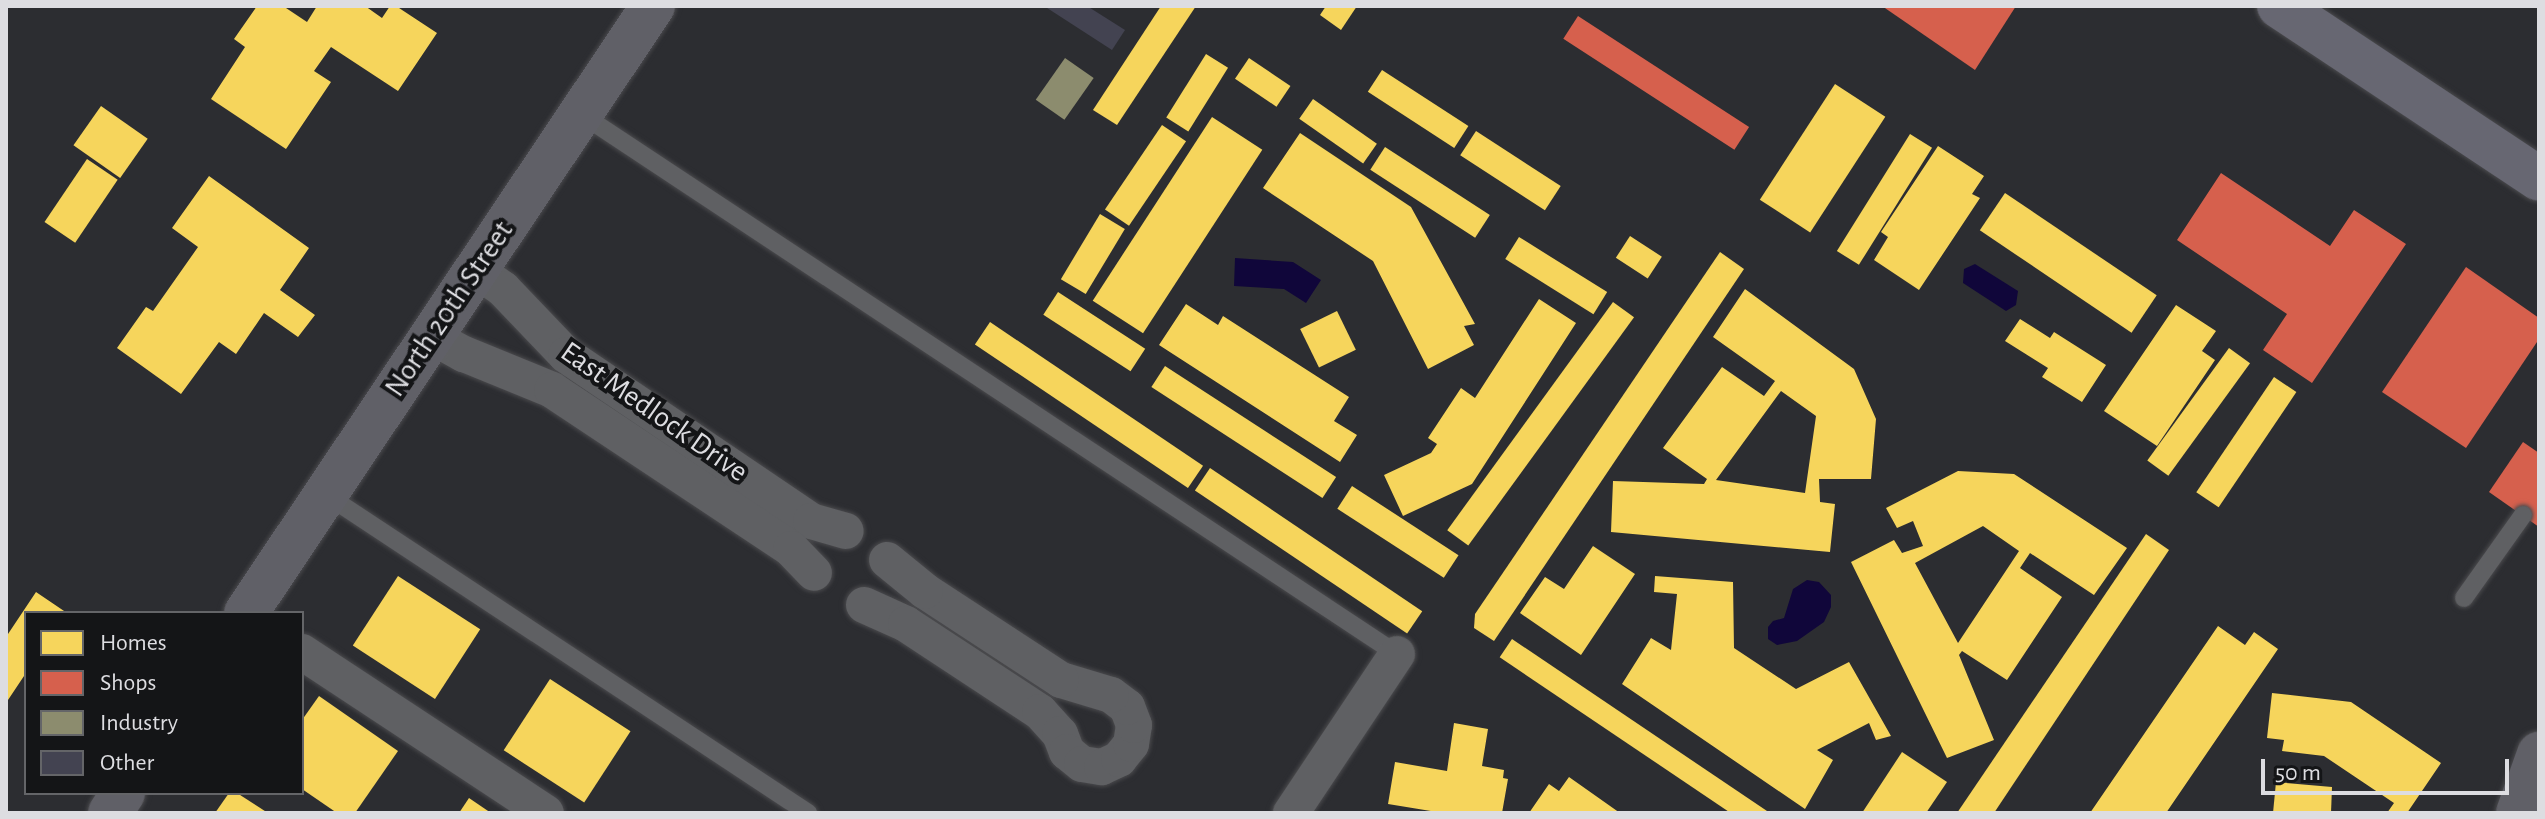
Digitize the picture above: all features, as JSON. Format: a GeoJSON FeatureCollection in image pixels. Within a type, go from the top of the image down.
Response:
{"type":"FeatureCollection","features":[{"type":"Feature","properties":{"kind":"main road"},"geometry":{"type":"LineString","coordinates":[[2279,6],[2539,179]]}},
{"type":"Feature","properties":{"kind":"street","name":"North 20th Street"},"geometry":{"type":"LineString","coordinates":[[247,611],[653,6]]}},
{"type":"Feature","properties":{"kind":"street","name":"East Medlock Drive"},"geometry":{"type":"LineString","coordinates":[[431,336],[464,354],[552,390],[791,549],[814,573],[822,593],[831,600],[864,605],[906,624],[1040,712],[1060,734],[1067,752],[1082,764],[1102,767],[1119,759],[1131,744],[1134,725],[1127,707],[1111,695],[1061,680],[925,591],[887,560],[881,545],[871,537],[811,521],[566,355],[503,289],[476,270]]}},
{"type":"Feature","properties":{"kind":"street"},"geometry":{"type":"LineString","coordinates":[[814,573],[818,550],[825,541],[846,531]]}},
{"type":"Feature","properties":{"kind":"street"},"geometry":{"type":"LineString","coordinates":[[864,605],[887,580],[887,560]]}},
{"type":"Feature","properties":{"kind":"street"},"geometry":{"type":"LineString","coordinates":[[304,653],[546,813]]}},
{"type":"Feature","properties":{"kind":"street"},"geometry":{"type":"LineString","coordinates":[[1291,813],[1397,654]]}},
{"type":"Feature","properties":{"kind":"street"},"geometry":{"type":"LineString","coordinates":[[2517,807],[2539,754]]}},
{"type":"Feature","properties":{"kind":"street"},"geometry":{"type":"LineString","coordinates":[[110,813],[122,795]]}},
{"type":"Feature","properties":{"kind":"lane"},"geometry":{"type":"LineString","coordinates":[[581,114],[1397,654]]}},
{"type":"Feature","properties":{"kind":"lane"},"geometry":{"type":"LineString","coordinates":[[325,494],[808,813]]}},
{"type":"Feature","properties":{"kind":"lane"},"geometry":{"type":"LineString","coordinates":[[2464,598],[2523,515]]}},
{"type":"Feature","properties":{"kind":"shaded area"},"geometry":{"type":"Polygon","coordinates":[[[1235,258],[1293,262],[1321,280],[1306,303],[1284,289],[1234,286],[1235,258]]]}},
{"type":"Feature","properties":{"kind":"shaded area"},"geometry":{"type":"Polygon","coordinates":[[[1975,264],[2018,291],[2016,305],[2006,311],[1963,283],[1964,269],[1975,264]]]}},
{"type":"Feature","properties":{"kind":"shaded area"},"geometry":{"type":"Polygon","coordinates":[[[1807,580],[1819,582],[1831,595],[1831,607],[1824,622],[1797,641],[1777,645],[1768,639],[1768,627],[1773,621],[1784,618],[1793,589],[1807,580]]]}},
{"type":"Feature","properties":{"kind":"building: Homes"},"geometry":{"type":"Polygon","coordinates":[[[257,6],[283,6],[307,22],[317,6],[365,6],[382,18],[390,6],[396,6],[437,33],[398,91],[331,47],[314,71],[331,82],[286,149],[211,99],[245,47],[234,39],[257,6]]]}},
{"type":"Feature","properties":{"kind":"building: Homes"},"geometry":{"type":"Polygon","coordinates":[[[1161,6],[1196,6],[1117,125],[1093,110],[1161,6]]]}},
{"type":"Feature","properties":{"kind":"building: Homes"},"geometry":{"type":"Polygon","coordinates":[[[1326,6],[1357,6],[1341,30],[1320,15],[1326,6]]]}},
{"type":"Feature","properties":{"kind":"building: Homes"},"geometry":{"type":"Polygon","coordinates":[[[1206,54],[1228,68],[1188,131],[1166,118],[1206,54]]]}},
{"type":"Feature","properties":{"kind":"building: Homes"},"geometry":{"type":"Polygon","coordinates":[[[1249,58],[1290,86],[1276,107],[1235,79],[1249,58]]]}},
{"type":"Feature","properties":{"kind":"building: Homes"},"geometry":{"type":"Polygon","coordinates":[[[1382,70],[1468,126],[1454,148],[1368,92],[1382,70]]]}},
{"type":"Feature","properties":{"kind":"building: Homes"},"geometry":{"type":"Polygon","coordinates":[[[1835,84],[1885,117],[1810,232],[1760,200],[1835,84]]]}},
{"type":"Feature","properties":{"kind":"building: Homes"},"geometry":{"type":"Polygon","coordinates":[[[1313,99],[1377,144],[1363,163],[1299,119],[1313,99]]]}},
{"type":"Feature","properties":{"kind":"building: Homes"},"geometry":{"type":"Polygon","coordinates":[[[101,106],[148,139],[120,178],[73,145],[101,106]]]}},
{"type":"Feature","properties":{"kind":"building: Homes"},"geometry":{"type":"Polygon","coordinates":[[[1212,117],[1262,150],[1143,333],[1093,301],[1212,117]]]}},
{"type":"Feature","properties":{"kind":"building: Homes"},"geometry":{"type":"Polygon","coordinates":[[[1162,125],[1186,141],[1129,226],[1105,210],[1162,125]]]}},
{"type":"Feature","properties":{"kind":"building: Homes"},"geometry":{"type":"Polygon","coordinates":[[[1476,131],[1561,186],[1545,210],[1460,155],[1476,131]]]}},
{"type":"Feature","properties":{"kind":"building: Homes"},"geometry":{"type":"Polygon","coordinates":[[[1300,133],[1411,207],[1475,324],[1464,326],[1474,345],[1428,369],[1373,261],[1263,188],[1300,133]]]}},
{"type":"Feature","properties":{"kind":"building: Homes"},"geometry":{"type":"Polygon","coordinates":[[[1910,134],[1932,148],[1859,265],[1837,251],[1910,134]]]}},
{"type":"Feature","properties":{"kind":"building: Homes"},"geometry":{"type":"Polygon","coordinates":[[[1938,146],[1984,176],[1972,194],[1980,198],[1919,290],[1874,260],[1888,237],[1881,232],[1938,146]]]}},
{"type":"Feature","properties":{"kind":"building: Homes"},"geometry":{"type":"Polygon","coordinates":[[[1385,147],[1490,215],[1475,238],[1370,170],[1385,147]]]}},
{"type":"Feature","properties":{"kind":"building: Homes"},"geometry":{"type":"Polygon","coordinates":[[[87,159],[118,180],[75,243],[45,222],[87,159]]]}},
{"type":"Feature","properties":{"kind":"building: Homes"},"geometry":{"type":"Polygon","coordinates":[[[209,176],[309,248],[280,290],[315,315],[298,337],[264,313],[236,354],[219,342],[181,394],[117,348],[146,307],[153,311],[198,247],[172,228],[209,176]]]}},
{"type":"Feature","properties":{"kind":"building: Homes"},"geometry":{"type":"Polygon","coordinates":[[[2005,193],[2157,295],[2132,333],[1980,230],[2005,193]]]}},
{"type":"Feature","properties":{"kind":"building: Homes"},"geometry":{"type":"Polygon","coordinates":[[[1100,214],[1125,229],[1086,294],[1061,279],[1100,214]]]}},
{"type":"Feature","properties":{"kind":"building: Homes"},"geometry":{"type":"Polygon","coordinates":[[[1630,236],[1662,257],[1648,279],[1616,258],[1630,236]]]}},
{"type":"Feature","properties":{"kind":"building: Homes"},"geometry":{"type":"Polygon","coordinates":[[[1519,237],[1607,292],[1593,314],[1505,259],[1519,237]]]}},
{"type":"Feature","properties":{"kind":"building: Homes"},"geometry":{"type":"Polygon","coordinates":[[[1720,252],[1744,269],[1494,641],[1474,628],[1475,614],[1720,252]]]}},
{"type":"Feature","properties":{"kind":"building: Homes"},"geometry":{"type":"Polygon","coordinates":[[[1745,289],[1854,369],[1876,419],[1871,479],[1819,479],[1820,502],[1835,504],[1830,552],[1611,532],[1613,481],[1704,484],[1707,479],[1663,448],[1722,367],[1764,396],[1775,381],[1713,337],[1745,289]],[[1781,391],[1716,480],[1805,493],[1816,416],[1781,391]]]}},
{"type":"Feature","properties":{"kind":"building: Homes"},"geometry":{"type":"Polygon","coordinates":[[[1058,292],[1145,349],[1131,371],[1043,315],[1058,292]]]}},
{"type":"Feature","properties":{"kind":"building: Homes"},"geometry":{"type":"Polygon","coordinates":[[[1539,299],[1576,323],[1472,484],[1403,516],[1384,475],[1431,453],[1437,444],[1428,438],[1461,388],[1475,398],[1539,299]]]}},
{"type":"Feature","properties":{"kind":"building: Homes"},"geometry":{"type":"Polygon","coordinates":[[[1613,302],[1634,317],[1468,545],[1447,530],[1613,302]]]}},
{"type":"Feature","properties":{"kind":"building: Homes"},"geometry":{"type":"Polygon","coordinates":[[[1186,304],[1218,325],[1223,316],[1349,397],[1334,421],[1357,435],[1340,462],[1159,345],[1186,304]]]}},
{"type":"Feature","properties":{"kind":"building: Homes"},"geometry":{"type":"Polygon","coordinates":[[[2176,305],[2216,331],[2202,351],[2215,360],[2157,446],[2104,411],[2176,305]]]}},
{"type":"Feature","properties":{"kind":"building: Homes"},"geometry":{"type":"Polygon","coordinates":[[[1337,311],[1356,350],[1319,368],[1300,329],[1337,311]]]}},
{"type":"Feature","properties":{"kind":"building: Homes"},"geometry":{"type":"Polygon","coordinates":[[[2020,319],[2050,338],[2054,332],[2106,365],[2082,402],[2042,377],[2048,368],[2005,341],[2020,319]]]}},
{"type":"Feature","properties":{"kind":"building: Homes"},"geometry":{"type":"Polygon","coordinates":[[[990,322],[1203,466],[1188,488],[975,344],[990,322]]]}},
{"type":"Feature","properties":{"kind":"building: Homes"},"geometry":{"type":"Polygon","coordinates":[[[2229,348],[2250,363],[2168,476],[2147,460],[2229,348]]]}},
{"type":"Feature","properties":{"kind":"building: Homes"},"geometry":{"type":"Polygon","coordinates":[[[1165,366],[1336,477],[1322,498],[1151,387],[1165,366]]]}},
{"type":"Feature","properties":{"kind":"building: Homes"},"geometry":{"type":"Polygon","coordinates":[[[2274,377],[2296,392],[2219,507],[2196,492],[2274,377]]]}},
{"type":"Feature","properties":{"kind":"building: Homes"},"geometry":{"type":"Polygon","coordinates":[[[1210,468],[1422,611],[1407,634],[1195,490],[1210,468]]]}},
{"type":"Feature","properties":{"kind":"building: Homes"},"geometry":{"type":"Polygon","coordinates":[[[1958,471],[2014,474],[2127,548],[2094,595],[2030,553],[2020,568],[2062,597],[2007,680],[1962,651],[1959,655],[1994,740],[1947,758],[1851,562],[1894,540],[1902,553],[1923,546],[1913,521],[1897,528],[1886,508],[1958,471]],[[1983,526],[1915,563],[1958,643],[2019,551],[1983,526]]]}},
{"type":"Feature","properties":{"kind":"building: Homes"},"geometry":{"type":"Polygon","coordinates":[[[1352,486],[1459,555],[1444,578],[1337,509],[1352,486]]]}},
{"type":"Feature","properties":{"kind":"building: Homes"},"geometry":{"type":"Polygon","coordinates":[[[2146,534],[2169,550],[1994,813],[1957,813],[2146,534]]]}},
{"type":"Feature","properties":{"kind":"building: Homes"},"geometry":{"type":"Polygon","coordinates":[[[1593,546],[1635,574],[1581,655],[1520,613],[1545,577],[1564,589],[1593,546]]]}},
{"type":"Feature","properties":{"kind":"building: Homes"},"geometry":{"type":"Polygon","coordinates":[[[398,576],[480,629],[435,699],[353,646],[398,576]]]}},
{"type":"Feature","properties":{"kind":"building: Homes"},"geometry":{"type":"Polygon","coordinates":[[[1655,576],[1733,582],[1734,648],[1796,689],[1849,662],[1891,736],[1876,740],[1869,723],[1817,750],[1833,760],[1805,809],[1622,684],[1651,638],[1671,650],[1677,594],[1654,592],[1655,576]]]}},
{"type":"Feature","properties":{"kind":"building: Homes"},"geometry":{"type":"Polygon","coordinates":[[[36,592],[64,611],[24,611],[24,676],[6,703],[6,637],[36,592]]]}},
{"type":"Feature","properties":{"kind":"building: Homes"},"geometry":{"type":"Polygon","coordinates":[[[2218,626],[2245,645],[2254,632],[2278,649],[2166,813],[2090,813],[2218,626]]]}},
{"type":"Feature","properties":{"kind":"building: Homes"},"geometry":{"type":"Polygon","coordinates":[[[1512,639],[1770,813],[1731,813],[1500,657],[1512,639]]]}},
{"type":"Feature","properties":{"kind":"building: Homes"},"geometry":{"type":"Polygon","coordinates":[[[550,679],[631,731],[584,803],[504,750],[550,679]]]}},
{"type":"Feature","properties":{"kind":"building: Homes"},"geometry":{"type":"Polygon","coordinates":[[[2272,693],[2351,702],[2441,763],[2407,813],[2387,813],[2394,803],[2324,756],[2282,751],[2284,740],[2267,738],[2272,693]]]}},
{"type":"Feature","properties":{"kind":"building: Homes"},"geometry":{"type":"Polygon","coordinates":[[[319,696],[398,751],[355,813],[337,813],[304,790],[304,717],[319,696]]]}},
{"type":"Feature","properties":{"kind":"building: Homes"},"geometry":{"type":"Polygon","coordinates":[[[1454,723],[1488,729],[1482,766],[1504,770],[1503,778],[1508,779],[1502,813],[1443,813],[1388,804],[1395,762],[1447,771],[1454,723]]]}},
{"type":"Feature","properties":{"kind":"building: Homes"},"geometry":{"type":"Polygon","coordinates":[[[1902,752],[1947,782],[1926,813],[1862,813],[1902,752]]]}},
{"type":"Feature","properties":{"kind":"building: Homes"},"geometry":{"type":"Polygon","coordinates":[[[1569,777],[1620,813],[1529,813],[1549,784],[1559,791],[1569,777]]]}},
{"type":"Feature","properties":{"kind":"building: Homes"},"geometry":{"type":"Polygon","coordinates":[[[2276,782],[2332,787],[2331,813],[2273,813],[2276,782]]]}},
{"type":"Feature","properties":{"kind":"building: Homes"},"geometry":{"type":"Polygon","coordinates":[[[228,795],[240,795],[268,813],[215,813],[228,795]]]}},
{"type":"Feature","properties":{"kind":"building: Homes"},"geometry":{"type":"Polygon","coordinates":[[[469,798],[491,813],[459,813],[469,798]]]}},
{"type":"Feature","properties":{"kind":"building: Shops"},"geometry":{"type":"Polygon","coordinates":[[[1882,6],[2016,6],[1975,70],[1882,6]]]}},
{"type":"Feature","properties":{"kind":"building: Shops"},"geometry":{"type":"Polygon","coordinates":[[[1578,16],[1749,127],[1734,150],[1563,39],[1578,16]]]}},
{"type":"Feature","properties":{"kind":"building: Shops"},"geometry":{"type":"Polygon","coordinates":[[[2221,173],[2330,246],[2354,210],[2406,244],[2312,383],[2263,350],[2287,314],[2177,240],[2221,173]]]}},
{"type":"Feature","properties":{"kind":"building: Shops"},"geometry":{"type":"Polygon","coordinates":[[[2466,267],[2539,318],[2539,339],[2466,448],[2382,392],[2466,267]]]}},
{"type":"Feature","properties":{"kind":"building: Shops"},"geometry":{"type":"Polygon","coordinates":[[[2523,442],[2539,453],[2539,527],[2489,492],[2523,442]]]}},
{"type":"Feature","properties":{"kind":"building: Industry"},"geometry":{"type":"Polygon","coordinates":[[[1065,58],[1094,78],[1064,120],[1036,100],[1065,58]]]}},
{"type":"Feature","properties":{"kind":"building: Other"},"geometry":{"type":"Polygon","coordinates":[[[1044,6],[1087,6],[1125,30],[1112,50],[1044,6]]]}}]}
